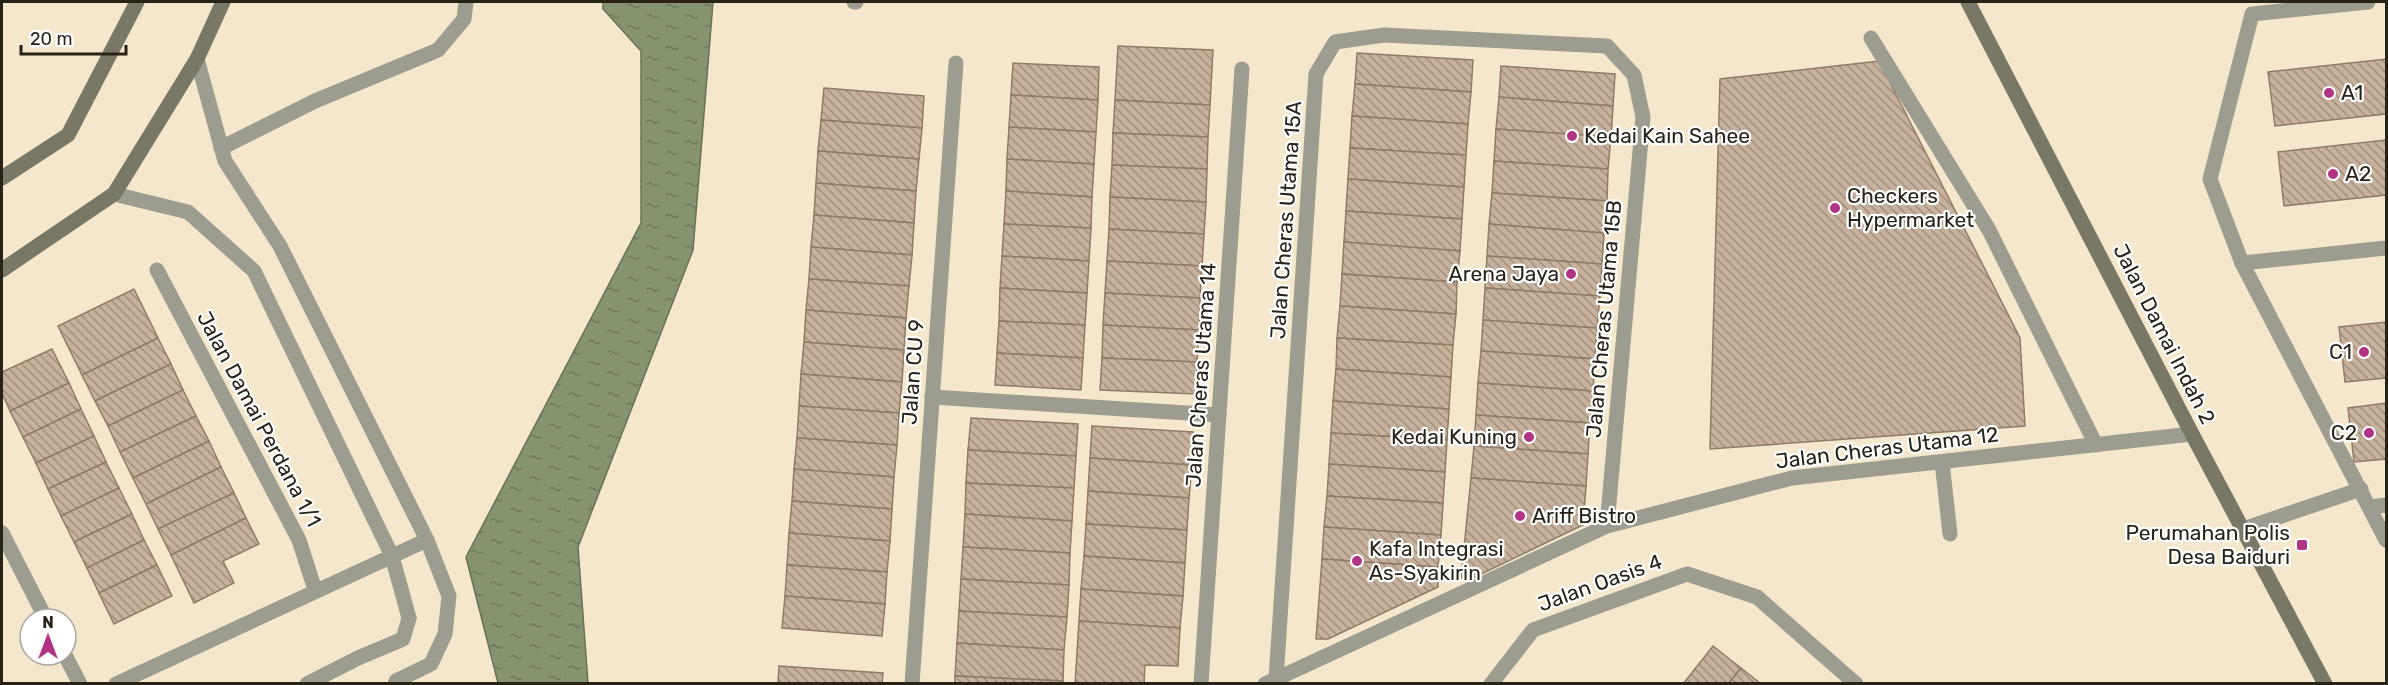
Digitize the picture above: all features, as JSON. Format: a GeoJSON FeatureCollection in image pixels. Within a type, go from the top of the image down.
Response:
{"type":"FeatureCollection","features":[{"type":"Feature","properties":{"kind":"street"},"geometry":{"type":"LineString","coordinates":[[2,178],[68,135],[137,2]]}},
{"type":"Feature","properties":{"kind":"street"},"geometry":{"type":"LineString","coordinates":[[2,270],[114,194],[197,58],[223,2]]}},
{"type":"Feature","properties":{"kind":"street"},"geometry":{"type":"LineString","coordinates":[[221,148],[315,101],[438,50],[464,19],[466,2]]}},
{"type":"Feature","properties":{"kind":"street","name":"Jalan Damai Indah 2"},"geometry":{"type":"LineString","coordinates":[[1968,2],[2192,434],[2325,684]]}},
{"type":"Feature","properties":{"kind":"street"},"geometry":{"type":"LineString","coordinates":[[2368,2],[2252,14],[2210,179],[2242,263],[2386,540]]}},
{"type":"Feature","properties":{"kind":"street","name":"Jalan Cheras Utama 15A"},"geometry":{"type":"LineString","coordinates":[[1271,681],[1316,74],[1335,42],[1384,35],[1607,46]]}},
{"type":"Feature","properties":{"kind":"street"},"geometry":{"type":"LineString","coordinates":[[1871,38],[1989,230],[2096,445]]}},
{"type":"Feature","properties":{"kind":"street","name":"Jalan Cheras Utama 15B"},"geometry":{"type":"LineString","coordinates":[[1607,46],[1634,75],[1643,117],[1607,526]]}},
{"type":"Feature","properties":{"kind":"street"},"geometry":{"type":"LineString","coordinates":[[197,58],[225,161],[280,246],[427,540],[449,596],[445,634],[431,664],[396,681],[395,684]]}},
{"type":"Feature","properties":{"kind":"street","name":"Jalan CU 9"},"geometry":{"type":"LineString","coordinates":[[912,684],[956,63]]}},
{"type":"Feature","properties":{"kind":"street","name":"Jalan Cheras Utama 14"},"geometry":{"type":"LineString","coordinates":[[1201,684],[1242,69]]}},
{"type":"Feature","properties":{"kind":"street"},"geometry":{"type":"LineString","coordinates":[[114,194],[188,212],[254,271],[392,556],[409,618],[403,639],[358,658],[307,684]]}},
{"type":"Feature","properties":{"kind":"street"},"geometry":{"type":"LineString","coordinates":[[2242,263],[2386,248]]}},
{"type":"Feature","properties":{"kind":"street","name":"Jalan Damai Perdana 1/1"},"geometry":{"type":"LineString","coordinates":[[157,270],[299,540],[315,590]]}},
{"type":"Feature","properties":{"kind":"street"},"geometry":{"type":"LineString","coordinates":[[932,397],[1219,415]]}},
{"type":"Feature","properties":{"kind":"street","name":"Jalan Cheras Utama 12"},"geometry":{"type":"LineString","coordinates":[[1271,681],[1607,526],[1792,478],[2192,434]]}},
{"type":"Feature","properties":{"kind":"street"},"geometry":{"type":"LineString","coordinates":[[1942,462],[1950,534]]}},
{"type":"Feature","properties":{"kind":"street"},"geometry":{"type":"LineString","coordinates":[[2243,529],[2361,489]]}},
{"type":"Feature","properties":{"kind":"street"},"geometry":{"type":"LineString","coordinates":[[2370,507],[2386,505]]}},
{"type":"Feature","properties":{"kind":"street"},"geometry":{"type":"LineString","coordinates":[[2,533],[40,607]]}},
{"type":"Feature","properties":{"kind":"street"},"geometry":{"type":"LineString","coordinates":[[116,684],[427,540]]}},
{"type":"Feature","properties":{"kind":"street","name":"Jalan Oasis 4"},"geometry":{"type":"LineString","coordinates":[[1491,684],[1533,630],[1687,574],[1757,597],[1856,684]]}},
{"type":"Feature","properties":{"kind":"street"},"geometry":{"type":"LineString","coordinates":[[71,667],[80,684]]}},
{"type":"Feature","properties":{"kind":"water"},"geometry":{"type":"Polygon","coordinates":[[[603,2],[713,2],[693,250],[578,547],[588,683],[498,683],[466,557],[641,223],[641,51],[603,9],[603,2]]]}},
{"type":"Feature","properties":{"kind":"building"},"geometry":{"type":"Polygon","coordinates":[[[1118,46],[1213,50],[1210,105],[1115,100],[1118,46]]]}},
{"type":"Feature","properties":{"kind":"building"},"geometry":{"type":"Polygon","coordinates":[[[1357,53],[1473,60],[1471,92],[1355,84],[1357,53]]]}},
{"type":"Feature","properties":{"kind":"building","name":"A1"},"geometry":{"type":"Polygon","coordinates":[[[2386,59],[2386,114],[2275,126],[2268,72],[2386,59]]]}},
{"type":"Feature","properties":{"kind":"building","name":"Checkers Hypermarket"},"geometry":{"type":"Polygon","coordinates":[[[1879,61],[2020,338],[2025,426],[1710,449],[1720,79],[1879,61]]]}},
{"type":"Feature","properties":{"kind":"building"},"geometry":{"type":"Polygon","coordinates":[[[1013,63],[1099,67],[1098,100],[1011,95],[1013,63]]]}},
{"type":"Feature","properties":{"kind":"building"},"geometry":{"type":"Polygon","coordinates":[[[1501,66],[1615,74],[1613,106],[1499,97],[1501,66]]]}},
{"type":"Feature","properties":{"kind":"building"},"geometry":{"type":"Polygon","coordinates":[[[1355,84],[1471,92],[1468,124],[1352,116],[1355,84]]]}},
{"type":"Feature","properties":{"kind":"building"},"geometry":{"type":"Polygon","coordinates":[[[824,88],[924,96],[922,128],[821,120],[824,88]]]}},
{"type":"Feature","properties":{"kind":"building"},"geometry":{"type":"Polygon","coordinates":[[[1011,95],[1098,100],[1096,132],[1009,127],[1011,95]]]}},
{"type":"Feature","properties":{"kind":"building"},"geometry":{"type":"Polygon","coordinates":[[[1499,97],[1613,106],[1611,137],[1496,129],[1499,97]]]}},
{"type":"Feature","properties":{"kind":"building"},"geometry":{"type":"Polygon","coordinates":[[[1115,100],[1210,105],[1208,137],[1113,133],[1115,100]]]}},
{"type":"Feature","properties":{"kind":"building"},"geometry":{"type":"Polygon","coordinates":[[[1352,116],[1468,124],[1466,155],[1350,148],[1352,116]]]}},
{"type":"Feature","properties":{"kind":"building"},"geometry":{"type":"Polygon","coordinates":[[[821,120],[922,128],[919,159],[818,151],[821,120]]]}},
{"type":"Feature","properties":{"kind":"building"},"geometry":{"type":"Polygon","coordinates":[[[1009,127],[1096,132],[1094,164],[1007,159],[1009,127]]]}},
{"type":"Feature","properties":{"kind":"building"},"geometry":{"type":"Polygon","coordinates":[[[1496,129],[1611,137],[1608,169],[1494,161],[1496,129]]]}},
{"type":"Feature","properties":{"kind":"building"},"geometry":{"type":"Polygon","coordinates":[[[1113,133],[1208,137],[1207,169],[1112,165],[1113,133]]]}},
{"type":"Feature","properties":{"kind":"building","name":"A2"},"geometry":{"type":"Polygon","coordinates":[[[2386,140],[2386,195],[2284,206],[2278,152],[2386,140]]]}},
{"type":"Feature","properties":{"kind":"building"},"geometry":{"type":"Polygon","coordinates":[[[1350,148],[1466,155],[1464,187],[1348,179],[1350,148]]]}},
{"type":"Feature","properties":{"kind":"building"},"geometry":{"type":"Polygon","coordinates":[[[818,151],[919,159],[916,191],[816,183],[818,151]]]}},
{"type":"Feature","properties":{"kind":"building"},"geometry":{"type":"Polygon","coordinates":[[[1007,159],[1094,164],[1092,197],[1006,191],[1007,159]]]}},
{"type":"Feature","properties":{"kind":"building"},"geometry":{"type":"Polygon","coordinates":[[[1494,161],[1608,169],[1607,201],[1492,193],[1494,161]]]}},
{"type":"Feature","properties":{"kind":"building"},"geometry":{"type":"Polygon","coordinates":[[[1112,165],[1207,169],[1206,202],[1110,197],[1112,165]]]}},
{"type":"Feature","properties":{"kind":"building"},"geometry":{"type":"Polygon","coordinates":[[[1348,179],[1464,187],[1462,219],[1346,211],[1348,179]]]}},
{"type":"Feature","properties":{"kind":"building"},"geometry":{"type":"Polygon","coordinates":[[[816,183],[916,191],[914,223],[814,215],[816,183]]]}},
{"type":"Feature","properties":{"kind":"building"},"geometry":{"type":"Polygon","coordinates":[[[1006,191],[1092,197],[1091,228],[1004,224],[1006,191]]]}},
{"type":"Feature","properties":{"kind":"building"},"geometry":{"type":"Polygon","coordinates":[[[1492,193],[1607,201],[1604,233],[1489,224],[1492,193]]]}},
{"type":"Feature","properties":{"kind":"building"},"geometry":{"type":"Polygon","coordinates":[[[1110,197],[1206,202],[1204,234],[1109,229],[1110,197]]]}},
{"type":"Feature","properties":{"kind":"building"},"geometry":{"type":"Polygon","coordinates":[[[1346,211],[1462,219],[1460,251],[1344,242],[1346,211]]]}},
{"type":"Feature","properties":{"kind":"building"},"geometry":{"type":"Polygon","coordinates":[[[814,215],[914,223],[912,255],[811,247],[814,215]]]}},
{"type":"Feature","properties":{"kind":"building"},"geometry":{"type":"Polygon","coordinates":[[[1004,224],[1091,228],[1089,261],[1002,256],[1004,224]]]}},
{"type":"Feature","properties":{"kind":"building"},"geometry":{"type":"Polygon","coordinates":[[[1489,224],[1604,233],[1602,264],[1487,256],[1489,224]]]}},
{"type":"Feature","properties":{"kind":"building"},"geometry":{"type":"Polygon","coordinates":[[[1109,229],[1204,234],[1202,266],[1107,261],[1109,229]]]}},
{"type":"Feature","properties":{"kind":"building"},"geometry":{"type":"Polygon","coordinates":[[[1344,242],[1460,251],[1457,282],[1342,274],[1344,242]]]}},
{"type":"Feature","properties":{"kind":"building"},"geometry":{"type":"Polygon","coordinates":[[[811,247],[912,255],[909,286],[809,279],[811,247]]]}},
{"type":"Feature","properties":{"kind":"building"},"geometry":{"type":"Polygon","coordinates":[[[1002,256],[1089,261],[1087,293],[1000,288],[1002,256]]]}},
{"type":"Feature","properties":{"kind":"building"},"geometry":{"type":"Polygon","coordinates":[[[1487,256],[1602,264],[1600,296],[1485,288],[1487,256]]]}},
{"type":"Feature","properties":{"kind":"building"},"geometry":{"type":"Polygon","coordinates":[[[1107,261],[1202,266],[1200,298],[1105,293],[1107,261]]]}},
{"type":"Feature","properties":{"kind":"building"},"geometry":{"type":"Polygon","coordinates":[[[1342,274],[1457,282],[1456,314],[1340,306],[1342,274]]]}},
{"type":"Feature","properties":{"kind":"building"},"geometry":{"type":"Polygon","coordinates":[[[809,279],[909,286],[906,318],[806,310],[809,279]]]}},
{"type":"Feature","properties":{"kind":"building"},"geometry":{"type":"Polygon","coordinates":[[[1000,288],[1087,293],[1085,325],[999,321],[1000,288]]]}},
{"type":"Feature","properties":{"kind":"building"},"geometry":{"type":"Polygon","coordinates":[[[1485,288],[1600,296],[1597,328],[1483,320],[1485,288]]]}},
{"type":"Feature","properties":{"kind":"building"},"geometry":{"type":"Polygon","coordinates":[[[134,289],[158,338],[82,375],[58,326],[134,289]]]}},
{"type":"Feature","properties":{"kind":"building"},"geometry":{"type":"Polygon","coordinates":[[[1105,293],[1200,298],[1199,330],[1103,325],[1105,293]]]}},
{"type":"Feature","properties":{"kind":"building"},"geometry":{"type":"Polygon","coordinates":[[[1340,306],[1456,314],[1453,345],[1337,338],[1340,306]]]}},
{"type":"Feature","properties":{"kind":"building"},"geometry":{"type":"Polygon","coordinates":[[[806,310],[906,318],[904,350],[804,342],[806,310]]]}},
{"type":"Feature","properties":{"kind":"building"},"geometry":{"type":"Polygon","coordinates":[[[1483,320],[1597,328],[1595,359],[1481,351],[1483,320]]]}},
{"type":"Feature","properties":{"kind":"building"},"geometry":{"type":"Polygon","coordinates":[[[999,321],[1085,325],[1083,358],[997,353],[999,321]]]}},
{"type":"Feature","properties":{"kind":"building","name":"C1"},"geometry":{"type":"Polygon","coordinates":[[[2386,322],[2386,378],[2345,382],[2339,327],[2386,322]]]}},
{"type":"Feature","properties":{"kind":"building"},"geometry":{"type":"Polygon","coordinates":[[[1103,325],[1199,330],[1197,362],[1102,358],[1103,325]]]}},
{"type":"Feature","properties":{"kind":"building"},"geometry":{"type":"Polygon","coordinates":[[[158,338],[171,364],[95,401],[82,375],[158,338]]]}},
{"type":"Feature","properties":{"kind":"building"},"geometry":{"type":"Polygon","coordinates":[[[1337,338],[1453,345],[1451,377],[1336,369],[1337,338]]]}},
{"type":"Feature","properties":{"kind":"building"},"geometry":{"type":"Polygon","coordinates":[[[804,342],[904,350],[902,382],[801,374],[804,342]]]}},
{"type":"Feature","properties":{"kind":"building"},"geometry":{"type":"Polygon","coordinates":[[[52,349],[69,383],[10,411],[2,393],[2,372],[52,349]]]}},
{"type":"Feature","properties":{"kind":"building"},"geometry":{"type":"Polygon","coordinates":[[[1481,351],[1595,359],[1593,391],[1478,383],[1481,351]]]}},
{"type":"Feature","properties":{"kind":"building"},"geometry":{"type":"Polygon","coordinates":[[[997,353],[1083,358],[1081,390],[995,385],[997,353]]]}},
{"type":"Feature","properties":{"kind":"building"},"geometry":{"type":"Polygon","coordinates":[[[1102,358],[1197,362],[1196,394],[1100,390],[1102,358]]]}},
{"type":"Feature","properties":{"kind":"building"},"geometry":{"type":"Polygon","coordinates":[[[171,364],[183,390],[108,426],[95,401],[171,364]]]}},
{"type":"Feature","properties":{"kind":"building"},"geometry":{"type":"Polygon","coordinates":[[[1336,369],[1451,377],[1449,409],[1333,401],[1336,369]]]}},
{"type":"Feature","properties":{"kind":"building"},"geometry":{"type":"Polygon","coordinates":[[[801,374],[902,382],[899,413],[799,406],[801,374]]]}},
{"type":"Feature","properties":{"kind":"building"},"geometry":{"type":"Polygon","coordinates":[[[69,383],[81,409],[23,437],[10,411],[69,383]]]}},
{"type":"Feature","properties":{"kind":"building"},"geometry":{"type":"Polygon","coordinates":[[[1478,383],[1593,391],[1590,423],[1476,415],[1478,383]]]}},
{"type":"Feature","properties":{"kind":"building"},"geometry":{"type":"Polygon","coordinates":[[[183,390],[196,416],[120,452],[108,426],[183,390]]]}},
{"type":"Feature","properties":{"kind":"building"},"geometry":{"type":"Polygon","coordinates":[[[1333,401],[1449,409],[1447,440],[1331,433],[1333,401]]]}},
{"type":"Feature","properties":{"kind":"building","name":"C2"},"geometry":{"type":"Polygon","coordinates":[[[2386,403],[2386,459],[2354,462],[2348,408],[2386,403]]]}},
{"type":"Feature","properties":{"kind":"building"},"geometry":{"type":"Polygon","coordinates":[[[799,406],[899,413],[897,445],[797,438],[799,406]]]}},
{"type":"Feature","properties":{"kind":"building"},"geometry":{"type":"Polygon","coordinates":[[[81,409],[94,436],[36,463],[23,437],[81,409]]]}},
{"type":"Feature","properties":{"kind":"building"},"geometry":{"type":"Polygon","coordinates":[[[1476,415],[1590,423],[1588,454],[1474,446],[1476,415]]]}},
{"type":"Feature","properties":{"kind":"building"},"geometry":{"type":"Polygon","coordinates":[[[196,416],[209,441],[133,478],[120,452],[196,416]]]}},
{"type":"Feature","properties":{"kind":"building"},"geometry":{"type":"Polygon","coordinates":[[[971,418],[1078,424],[1076,456],[968,450],[971,418]]]}},
{"type":"Feature","properties":{"kind":"building"},"geometry":{"type":"Polygon","coordinates":[[[1092,426],[1193,432],[1192,465],[1090,458],[1092,426]]]}},
{"type":"Feature","properties":{"kind":"building"},"geometry":{"type":"Polygon","coordinates":[[[1331,433],[1447,440],[1445,472],[1329,464],[1331,433]]]}},
{"type":"Feature","properties":{"kind":"building"},"geometry":{"type":"Polygon","coordinates":[[[94,436],[106,462],[48,489],[36,463],[94,436]]]}},
{"type":"Feature","properties":{"kind":"building"},"geometry":{"type":"Polygon","coordinates":[[[797,438],[897,445],[894,477],[794,469],[797,438]]]}},
{"type":"Feature","properties":{"kind":"building"},"geometry":{"type":"Polygon","coordinates":[[[209,441],[221,467],[146,504],[133,478],[209,441]]]}},
{"type":"Feature","properties":{"kind":"building"},"geometry":{"type":"Polygon","coordinates":[[[1474,446],[1588,454],[1586,486],[1471,478],[1474,446]]]}},
{"type":"Feature","properties":{"kind":"building"},"geometry":{"type":"Polygon","coordinates":[[[968,450],[1076,456],[1074,488],[966,483],[968,450]]]}},
{"type":"Feature","properties":{"kind":"building"},"geometry":{"type":"Polygon","coordinates":[[[1090,458],[1192,465],[1189,498],[1088,491],[1090,458]]]}},
{"type":"Feature","properties":{"kind":"building"},"geometry":{"type":"Polygon","coordinates":[[[106,462],[119,488],[61,516],[48,489],[106,462]]]}},
{"type":"Feature","properties":{"kind":"building"},"geometry":{"type":"Polygon","coordinates":[[[1329,464],[1445,472],[1443,503],[1327,496],[1329,464]]]}},
{"type":"Feature","properties":{"kind":"building"},"geometry":{"type":"Polygon","coordinates":[[[221,467],[234,493],[158,529],[146,504],[221,467]]]}},
{"type":"Feature","properties":{"kind":"building"},"geometry":{"type":"Polygon","coordinates":[[[794,469],[894,477],[892,509],[792,501],[794,469]]]}},
{"type":"Feature","properties":{"kind":"building"},"geometry":{"type":"Polygon","coordinates":[[[1471,478],[1586,486],[1583,525],[1473,578],[1461,578],[1471,478]]]}},
{"type":"Feature","properties":{"kind":"building"},"geometry":{"type":"Polygon","coordinates":[[[966,483],[1074,488],[1072,521],[965,514],[966,483]]]}},
{"type":"Feature","properties":{"kind":"building"},"geometry":{"type":"Polygon","coordinates":[[[119,488],[132,514],[74,542],[61,516],[119,488]]]}},
{"type":"Feature","properties":{"kind":"building"},"geometry":{"type":"Polygon","coordinates":[[[1088,491],[1189,498],[1187,530],[1086,524],[1088,491]]]}},
{"type":"Feature","properties":{"kind":"building"},"geometry":{"type":"Polygon","coordinates":[[[234,493],[246,518],[171,555],[158,529],[234,493]]]}},
{"type":"Feature","properties":{"kind":"building"},"geometry":{"type":"Polygon","coordinates":[[[1327,496],[1443,503],[1441,535],[1324,527],[1327,496]]]}},
{"type":"Feature","properties":{"kind":"building"},"geometry":{"type":"Polygon","coordinates":[[[792,501],[892,509],[890,541],[789,533],[792,501]]]}},
{"type":"Feature","properties":{"kind":"building"},"geometry":{"type":"Polygon","coordinates":[[[132,514],[144,540],[87,568],[74,542],[132,514]]]}},
{"type":"Feature","properties":{"kind":"building"},"geometry":{"type":"Polygon","coordinates":[[[965,514],[1072,521],[1070,553],[963,547],[965,514]]]}},
{"type":"Feature","properties":{"kind":"building"},"geometry":{"type":"Polygon","coordinates":[[[246,518],[259,544],[223,561],[234,583],[194,603],[171,555],[246,518]]]}},
{"type":"Feature","properties":{"kind":"building"},"geometry":{"type":"Polygon","coordinates":[[[1086,524],[1187,530],[1185,563],[1084,556],[1086,524]]]}},
{"type":"Feature","properties":{"kind":"building"},"geometry":{"type":"Polygon","coordinates":[[[1324,527],[1441,535],[1438,567],[1322,559],[1324,527]]]}},
{"type":"Feature","properties":{"kind":"building"},"geometry":{"type":"Polygon","coordinates":[[[789,533],[890,541],[887,572],[787,565],[789,533]]]}},
{"type":"Feature","properties":{"kind":"building"},"geometry":{"type":"Polygon","coordinates":[[[144,540],[157,565],[99,593],[87,568],[144,540]]]}},
{"type":"Feature","properties":{"kind":"building"},"geometry":{"type":"Polygon","coordinates":[[[963,547],[1070,553],[1069,585],[961,579],[963,547]]]}},
{"type":"Feature","properties":{"kind":"building"},"geometry":{"type":"Polygon","coordinates":[[[1084,556],[1185,563],[1183,596],[1081,589],[1084,556]]]}},
{"type":"Feature","properties":{"kind":"building"},"geometry":{"type":"Polygon","coordinates":[[[1322,559],[1438,567],[1438,587],[1328,639],[1316,639],[1322,559]]]}},
{"type":"Feature","properties":{"kind":"building"},"geometry":{"type":"Polygon","coordinates":[[[157,565],[172,596],[114,624],[99,593],[157,565]]]}},
{"type":"Feature","properties":{"kind":"building"},"geometry":{"type":"Polygon","coordinates":[[[787,565],[887,572],[885,604],[785,596],[787,565]]]}},
{"type":"Feature","properties":{"kind":"building"},"geometry":{"type":"Polygon","coordinates":[[[961,579],[1069,585],[1067,617],[959,611],[961,579]]]}},
{"type":"Feature","properties":{"kind":"building"},"geometry":{"type":"Polygon","coordinates":[[[1081,589],[1183,596],[1180,628],[1079,621],[1081,589]]]}},
{"type":"Feature","properties":{"kind":"building"},"geometry":{"type":"Polygon","coordinates":[[[785,596],[885,604],[882,636],[782,628],[785,596]]]}},
{"type":"Feature","properties":{"kind":"building"},"geometry":{"type":"Polygon","coordinates":[[[959,611],[1067,617],[1064,650],[957,643],[959,611]]]}},
{"type":"Feature","properties":{"kind":"building"},"geometry":{"type":"Polygon","coordinates":[[[1079,621],[1180,628],[1178,666],[1145,665],[1144,684],[1075,684],[1079,621]]]}},
{"type":"Feature","properties":{"kind":"building"},"geometry":{"type":"Polygon","coordinates":[[[957,643],[1064,650],[1063,681],[955,676],[957,643]]]}},
{"type":"Feature","properties":{"kind":"building"},"geometry":{"type":"Polygon","coordinates":[[[1713,646],[1741,668],[1728,684],[1683,684],[1713,646]]]}},
{"type":"Feature","properties":{"kind":"building"},"geometry":{"type":"Polygon","coordinates":[[[779,666],[883,673],[882,684],[778,684],[779,666]]]}},
{"type":"Feature","properties":{"kind":"building"},"geometry":{"type":"Polygon","coordinates":[[[1741,668],[1761,684],[1728,684],[1741,668]]]}},
{"type":"Feature","properties":{"kind":"building"},"geometry":{"type":"Polygon","coordinates":[[[955,676],[1063,681],[1063,684],[955,684],[955,676]]]}},
{"type":"Feature","properties":{"kind":"place","name":"A1"},"geometry":{"type":"Point","coordinates":[2329,93]}},
{"type":"Feature","properties":{"kind":"place","name":"Kedai Kain Sahee"},"geometry":{"type":"Point","coordinates":[1572,136]}},
{"type":"Feature","properties":{"kind":"place","name":"A2"},"geometry":{"type":"Point","coordinates":[2333,174]}},
{"type":"Feature","properties":{"kind":"place","name":"Checkers Hypermarket"},"geometry":{"type":"Point","coordinates":[1835,208]}},
{"type":"Feature","properties":{"kind":"place","name":"Arena Jaya"},"geometry":{"type":"Point","coordinates":[1571,274]}},
{"type":"Feature","properties":{"kind":"place","name":"C1"},"geometry":{"type":"Point","coordinates":[2364,352]}},
{"type":"Feature","properties":{"kind":"place","name":"C2"},"geometry":{"type":"Point","coordinates":[2369,433]}},
{"type":"Feature","properties":{"kind":"place","name":"Kedai Kuning"},"geometry":{"type":"Point","coordinates":[1529,437]}},
{"type":"Feature","properties":{"kind":"place","name":"Ariff Bistro"},"geometry":{"type":"Point","coordinates":[1520,516]}},
{"type":"Feature","properties":{"kind":"place","name":"Perumahan Polis Desa Baiduri"},"geometry":{"type":"Point","coordinates":[2302,545]}},
{"type":"Feature","properties":{"kind":"place","name":"Kafa Integrasi As-Syakirin"},"geometry":{"type":"Point","coordinates":[1357,561]}}]}
